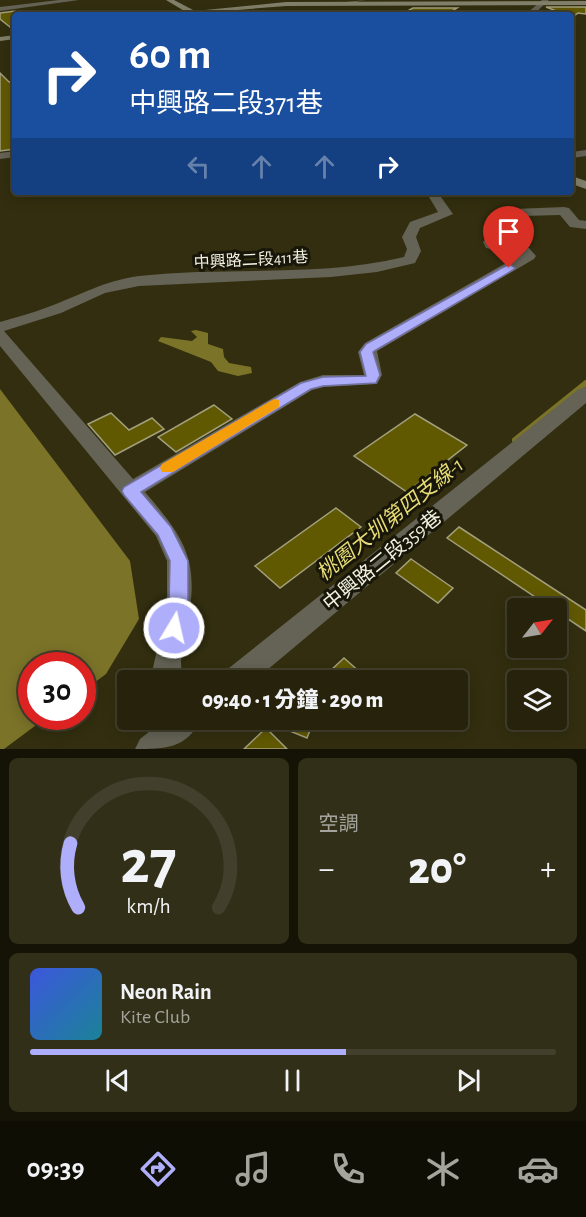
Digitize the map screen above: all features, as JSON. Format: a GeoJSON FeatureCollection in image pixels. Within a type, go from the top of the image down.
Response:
{"type":"FeatureCollection","features":[{"type":"Feature","properties":{"kind":"main road"},"geometry":{"type":"LineString","coordinates":[[170,0],[197,12]]}},
{"type":"Feature","properties":{"kind":"main road"},"geometry":{"type":"LineString","coordinates":[[180,0],[198,12]]}},
{"type":"Feature","properties":{"kind":"main road"},"geometry":{"type":"LineString","coordinates":[[214,12],[258,5],[339,3],[586,4]]}},
{"type":"Feature","properties":{"kind":"main road"},"geometry":{"type":"LineString","coordinates":[[223,12],[300,5],[543,3]]}},
{"type":"Feature","properties":{"kind":"street"},"geometry":{"type":"LineString","coordinates":[[0,9],[76,0]]}},
{"type":"Feature","properties":{"kind":"street"},"geometry":{"type":"LineString","coordinates":[[339,3],[363,0]]}},
{"type":"Feature","properties":{"kind":"street","name":"中興路二段411巷"},"geometry":{"type":"LineString","coordinates":[[0,327],[55,310],[100,289],[139,281],[331,273],[399,264],[410,260],[414,253],[414,246],[409,237],[412,227],[421,220],[446,214],[435,195]]}},
{"type":"Feature","properties":{"kind":"street"},"geometry":{"type":"LineString","coordinates":[[130,491],[306,386],[323,381],[371,380],[373,375],[367,352],[371,347],[529,256],[524,251],[489,242],[519,212],[564,211],[575,224],[586,225]]}},
{"type":"Feature","properties":{"kind":"street"},"geometry":{"type":"LineString","coordinates":[[0,335],[165,531],[179,561],[179,606],[165,670]]}},
{"type":"Feature","properties":{"kind":"street","name":"中興路二段359巷"},"geometry":{"type":"LineString","coordinates":[[247,670],[586,393]]}},
{"type":"Feature","properties":{"kind":"street"},"geometry":{"type":"LineString","coordinates":[[150,749],[174,730]]}},
{"type":"Feature","properties":{"kind":"shaded area"},"geometry":{"type":"Polygon","coordinates":[[[191,331],[208,333],[208,344],[223,349],[224,357],[229,363],[251,367],[252,373],[238,376],[218,371],[211,362],[158,341],[161,337],[192,341],[197,337],[191,331]]]}},
{"type":"Feature","properties":{"kind":"shaded area"},"geometry":{"type":"Polygon","coordinates":[[[0,389],[130,561],[139,619],[106,674],[96,681],[96,652],[18,652],[18,730],[30,730],[4,749],[0,749],[0,389]]]}},
{"type":"Feature","properties":{"kind":"building"},"geometry":{"type":"Polygon","coordinates":[[[546,7],[586,7],[586,14],[578,13],[574,16],[574,12],[551,12],[554,10],[546,7]]]}},
{"type":"Feature","properties":{"kind":"building"},"geometry":{"type":"Polygon","coordinates":[[[413,8],[457,8],[450,12],[406,12],[413,8]]]}},
{"type":"Feature","properties":{"kind":"building"},"geometry":{"type":"Polygon","coordinates":[[[15,11],[12,12],[12,29],[0,19],[0,13],[15,11]]]}},
{"type":"Feature","properties":{"kind":"building"},"geometry":{"type":"Polygon","coordinates":[[[0,73],[9,82],[12,82],[12,149],[0,151],[0,73]]]}},
{"type":"Feature","properties":{"kind":"building"},"geometry":{"type":"Polygon","coordinates":[[[214,405],[232,419],[176,452],[158,437],[214,405]]]}},
{"type":"Feature","properties":{"kind":"building"},"geometry":{"type":"Polygon","coordinates":[[[111,413],[129,430],[152,418],[164,429],[115,455],[88,424],[111,413]]]}},
{"type":"Feature","properties":{"kind":"building"},"geometry":{"type":"Polygon","coordinates":[[[415,414],[467,445],[407,492],[354,456],[415,414]]]}},
{"type":"Feature","properties":{"kind":"building"},"geometry":{"type":"Polygon","coordinates":[[[336,508],[361,527],[280,588],[255,566],[336,508]]]}},
{"type":"Feature","properties":{"kind":"building"},"geometry":{"type":"Polygon","coordinates":[[[459,527],[586,610],[586,631],[567,618],[567,598],[537,598],[447,538],[459,527]]]}},
{"type":"Feature","properties":{"kind":"building"},"geometry":{"type":"Polygon","coordinates":[[[411,559],[453,588],[438,603],[396,573],[411,559]]]}},
{"type":"Feature","properties":{"kind":"building"},"geometry":{"type":"Polygon","coordinates":[[[344,658],[358,670],[331,670],[344,658]]]}},
{"type":"Feature","properties":{"kind":"building"},"geometry":{"type":"Polygon","coordinates":[[[264,730],[268,730],[287,749],[244,749],[264,730]]]}},
{"type":"Feature","properties":{"kind":"building"},"geometry":{"type":"Polygon","coordinates":[[[287,730],[310,730],[307,738],[287,730]]]}},
{"type":"Feature","properties":{"kind":"waterway","name":"桃園大圳第四支線-1"},"geometry":{"type":"LineString","coordinates":[[515,440],[586,383]]}},
{"type":"Feature","properties":{"kind":"slow traffic"},"geometry":{"type":"LineString","coordinates":[[168,468],[274,404]]}},
{"type":"Feature","properties":{"kind":"route"},"geometry":{"type":"LineString","coordinates":[[174,628],[179,606],[179,561],[165,531],[130,491],[306,386],[323,381],[371,380],[373,375],[367,352],[371,347],[509,268]]}}]}
